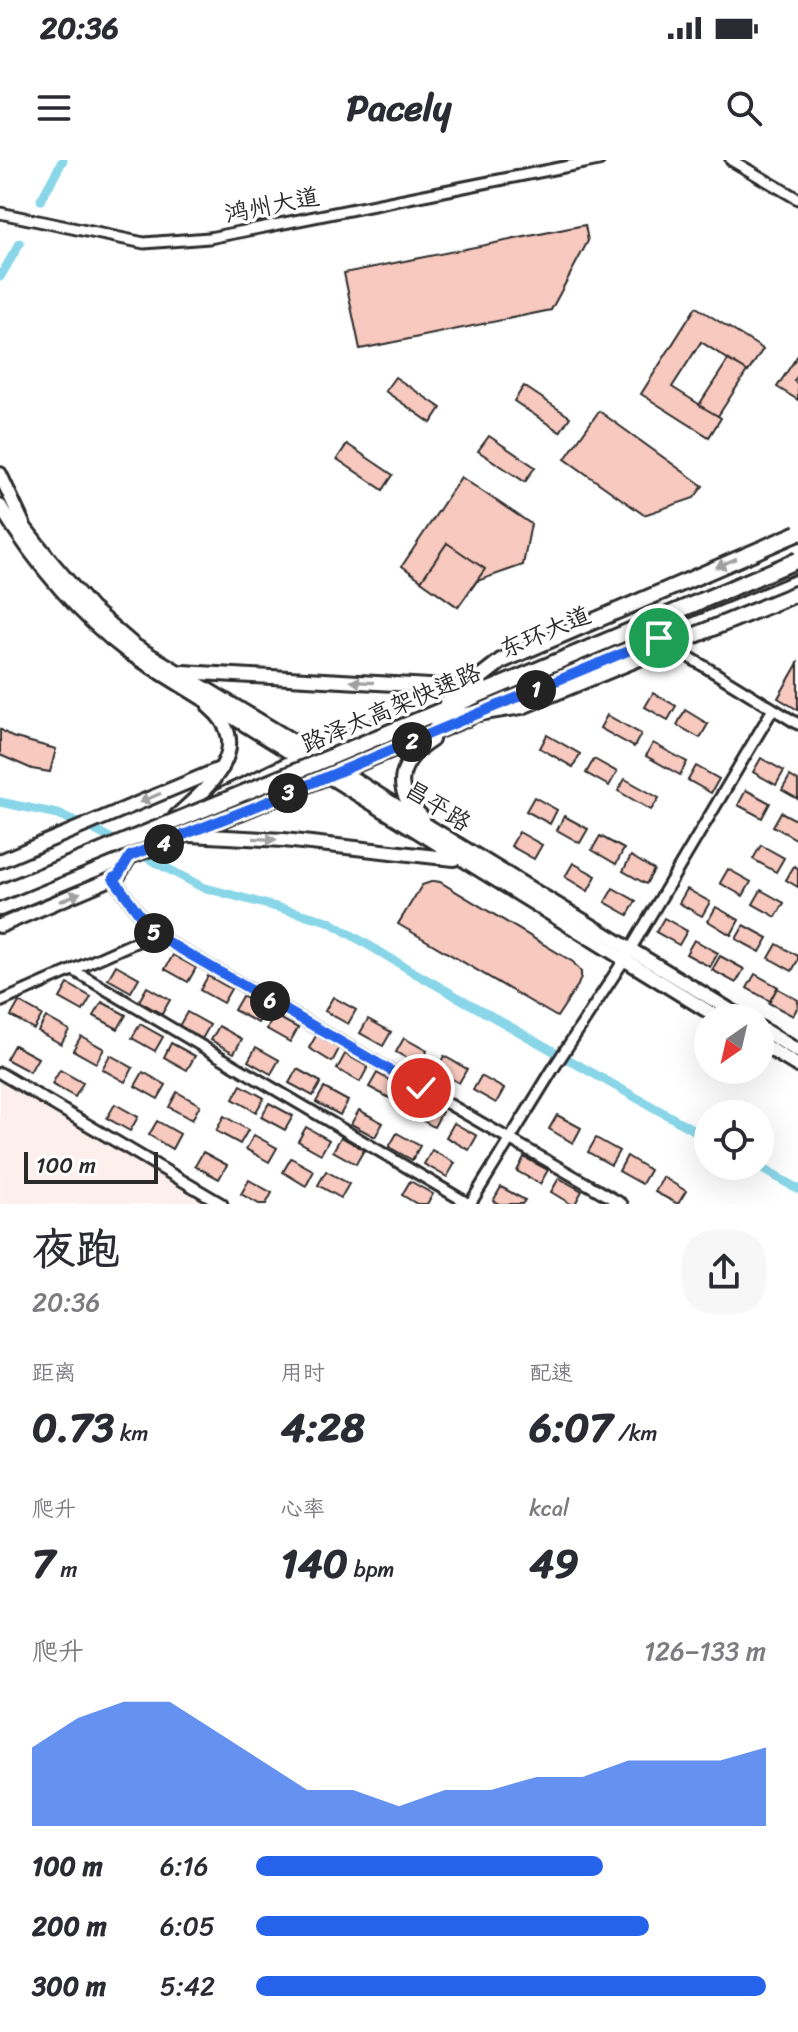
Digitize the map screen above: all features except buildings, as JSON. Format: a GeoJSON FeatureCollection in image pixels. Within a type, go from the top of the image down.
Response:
{"type":"FeatureCollection","features":[{"type":"Feature","properties":{"kind":"highway"},"geometry":{"type":"LineString","coordinates":[[433,718],[501,661],[798,533]]}},
{"type":"Feature","properties":{"kind":"highway","name":"路泽太高架快速路"},"geometry":{"type":"LineString","coordinates":[[0,902],[798,560]]}},
{"type":"Feature","properties":{"kind":"highway","name":"路泽太高架快速路"},"geometry":{"type":"LineString","coordinates":[[0,890],[798,569]]}},
{"type":"Feature","properties":{"kind":"highway"},"geometry":{"type":"LineString","coordinates":[[433,718],[522,706],[798,593]]}},
{"type":"Feature","properties":{"kind":"main road","name":"昌平路"},"geometry":{"type":"LineString","coordinates":[[0,474],[25,528],[91,608],[135,646],[328,777],[460,859],[717,1004]]}},
{"type":"Feature","properties":{"kind":"main road","name":"昌平路"},"geometry":{"type":"LineString","coordinates":[[0,506],[42,569],[84,615],[129,653],[313,753],[699,1004]]}},
{"type":"Feature","properties":{"kind":"main road","name":"东环大道"},"geometry":{"type":"LineString","coordinates":[[0,890],[176,816],[300,758],[798,548]]}},
{"type":"Feature","properties":{"kind":"main road","name":"东环大道"},"geometry":{"type":"LineString","coordinates":[[0,909],[187,835],[798,581]]}},
{"type":"Feature","properties":{"kind":"main road"},"geometry":{"type":"LineString","coordinates":[[180,678],[468,688]]}},
{"type":"Feature","properties":{"kind":"main road"},"geometry":{"type":"LineString","coordinates":[[176,816],[206,790],[225,764],[229,746],[226,726],[180,678]]}},
{"type":"Feature","properties":{"kind":"main road"},"geometry":{"type":"LineString","coordinates":[[433,829],[406,800],[402,785],[403,771],[419,748],[482,713]]}},
{"type":"Feature","properties":{"kind":"main road"},"geometry":{"type":"LineString","coordinates":[[0,861],[222,768]]}},
{"type":"Feature","properties":{"kind":"main road"},"geometry":{"type":"LineString","coordinates":[[187,835],[284,840],[460,859]]}},
{"type":"Feature","properties":{"kind":"main road"},"geometry":{"type":"LineString","coordinates":[[0,926],[118,876],[130,856]]}},
{"type":"Feature","properties":{"kind":"main road"},"geometry":{"type":"LineString","coordinates":[[774,1036],[798,1051]]}},
{"type":"Feature","properties":{"kind":"main road"},"geometry":{"type":"LineString","coordinates":[[774,1051],[798,1066]]}},
{"type":"Feature","properties":{"kind":"street","name":"鸿州大道"},"geometry":{"type":"LineString","coordinates":[[0,213],[144,243],[181,242],[599,160]]}},
{"type":"Feature","properties":{"kind":"street"},"geometry":{"type":"LineString","coordinates":[[731,160],[798,199]]}},
{"type":"Feature","properties":{"kind":"street"},"geometry":{"type":"LineString","coordinates":[[659,638],[798,724]]}},
{"type":"Feature","properties":{"kind":"street"},"geometry":{"type":"LineString","coordinates":[[73,970],[470,1204],[627,955],[773,709]]}},
{"type":"Feature","properties":{"kind":"street"},"geometry":{"type":"LineString","coordinates":[[113,878],[154,934],[622,1204]]}},
{"type":"Feature","properties":{"kind":"street"},"geometry":{"type":"LineString","coordinates":[[0,1002],[154,934]]}},
{"type":"Feature","properties":{"kind":"street"},"geometry":{"type":"LineString","coordinates":[[0,1073],[222,1204]]}},
{"type":"Feature","properties":{"kind":"shaded area"},"geometry":{"type":"Polygon","coordinates":[[[0,1080],[209,1204],[0,1204],[0,1080]]]}},
{"type":"Feature","properties":{"kind":"waterway"},"geometry":{"type":"LineString","coordinates":[[41,200],[63,160]]}},
{"type":"Feature","properties":{"kind":"waterway"},"geometry":{"type":"LineString","coordinates":[[0,277],[20,243]]}},
{"type":"Feature","properties":{"kind":"waterway"},"geometry":{"type":"LineString","coordinates":[[0,802],[58,814],[79,823]]}},
{"type":"Feature","properties":{"kind":"waterway"},"geometry":{"type":"LineString","coordinates":[[91,828],[202,887],[328,921],[694,1130]]}},
{"type":"Feature","properties":{"kind":"waterway"},"geometry":{"type":"LineString","coordinates":[[774,1176],[798,1189]]}},
{"type":"Feature","properties":{"kind":"route"},"geometry":{"type":"LineString","coordinates":[[421,1088],[154,934],[113,878],[118,876],[130,856],[659,638]]}}]}
